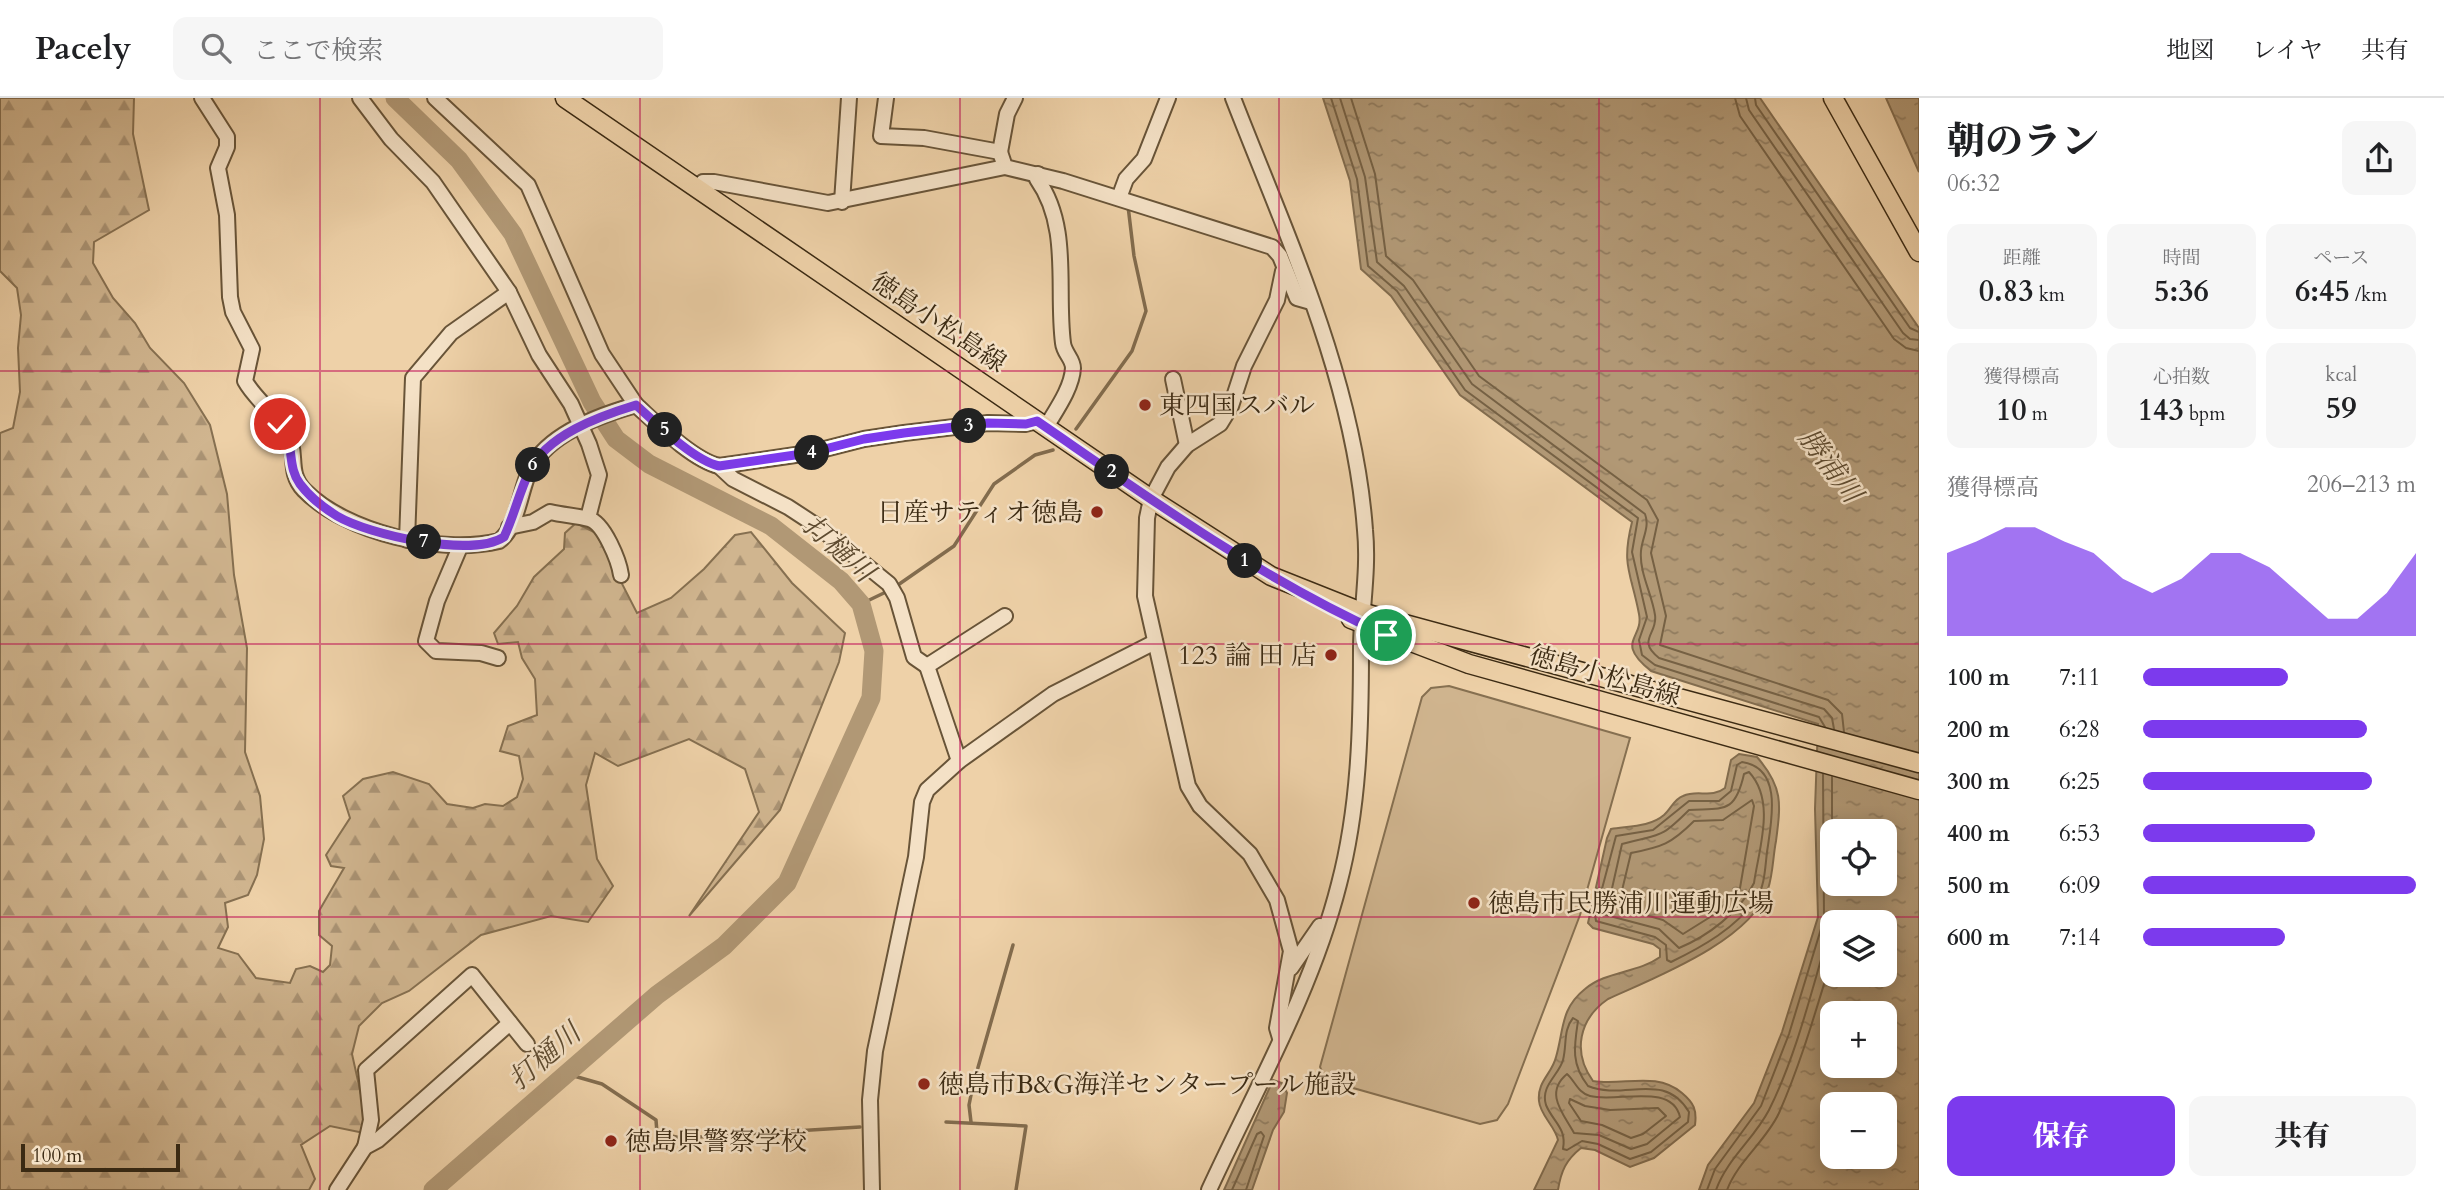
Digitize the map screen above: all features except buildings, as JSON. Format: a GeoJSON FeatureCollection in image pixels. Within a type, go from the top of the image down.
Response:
{"type":"FeatureCollection","features":[{"type":"Feature","properties":{"kind":"main road","name":"徳島小松島線"},"geometry":{"type":"LineString","coordinates":[[565,98],[1252,566],[1364,619],[1469,664],[1919,790]]}},
{"type":"Feature","properties":{"kind":"main road"},"geometry":{"type":"LineString","coordinates":[[1833,98],[1919,252]]}},
{"type":"Feature","properties":{"kind":"main road","name":"徳島小松島線"},"geometry":{"type":"LineString","coordinates":[[1389,628],[1919,763]]}},
{"type":"Feature","properties":{"kind":"street"},"geometry":{"type":"LineString","coordinates":[[202,98],[227,137],[227,147],[218,168],[227,215],[230,297],[233,312],[252,349],[245,381],[288,435],[292,471],[304,490],[338,517],[407,540],[460,547],[499,541],[509,527],[537,458],[583,426],[633,406]]}},
{"type":"Feature","properties":{"kind":"street"},"geometry":{"type":"LineString","coordinates":[[360,98],[391,139],[433,182],[509,292],[539,355],[583,426],[599,475],[588,519]]}},
{"type":"Feature","properties":{"kind":"street"},"geometry":{"type":"LineString","coordinates":[[435,98],[528,185],[602,354],[633,406],[709,464],[719,466],[809,453],[864,439],[904,433],[988,423],[1042,424],[1068,386],[1073,366],[1063,344],[1056,222],[1048,193],[1037,179],[1038,174]]}},
{"type":"Feature","properties":{"kind":"street"},"geometry":{"type":"LineString","coordinates":[[842,202],[849,98]]}},
{"type":"Feature","properties":{"kind":"street"},"geometry":{"type":"LineString","coordinates":[[886,98],[881,136],[924,138],[1002,159],[1038,174],[1262,243],[1282,263],[1297,298],[1311,302]]}},
{"type":"Feature","properties":{"kind":"street"},"geometry":{"type":"LineString","coordinates":[[1002,159],[1007,114],[1015,98]]}},
{"type":"Feature","properties":{"kind":"street"},"geometry":{"type":"LineString","coordinates":[[1119,198],[1126,179],[1144,159],[1168,98]]}},
{"type":"Feature","properties":{"kind":"street"},"geometry":{"type":"LineString","coordinates":[[1209,1190],[1297,1005],[1330,913],[1348,849],[1359,765],[1367,550],[1355,458],[1330,360],[1311,302],[1233,98]]}},
{"type":"Feature","properties":{"kind":"street"},"geometry":{"type":"LineString","coordinates":[[699,189],[703,182],[714,182],[828,203],[842,202],[1002,159]]}},
{"type":"Feature","properties":{"kind":"street"},"geometry":{"type":"LineString","coordinates":[[1280,1038],[1277,1028],[1291,968],[1289,943],[1270,883],[1250,854],[1200,806],[1188,786],[1144,583],[1151,499],[1168,467],[1187,445],[1213,431],[1231,406],[1244,366],[1277,300],[1283,227]]}},
{"type":"Feature","properties":{"kind":"street"},"geometry":{"type":"LineString","coordinates":[[407,540],[413,379],[451,333],[509,292]]}},
{"type":"Feature","properties":{"kind":"street"},"geometry":{"type":"LineString","coordinates":[[1172,379],[1187,445]]}},
{"type":"Feature","properties":{"kind":"street"},"geometry":{"type":"LineString","coordinates":[[719,466],[733,479],[788,507],[820,528],[889,584],[897,598],[914,657],[927,666],[959,761]]}},
{"type":"Feature","properties":{"kind":"street"},"geometry":{"type":"LineString","coordinates":[[509,527],[533,523],[550,512],[594,521],[618,560],[621,575]]}},
{"type":"Feature","properties":{"kind":"street"},"geometry":{"type":"LineString","coordinates":[[460,547],[437,601],[426,641],[436,651],[481,653],[498,658]]}},
{"type":"Feature","properties":{"kind":"street"},"geometry":{"type":"LineString","coordinates":[[927,666],[1005,616]]}},
{"type":"Feature","properties":{"kind":"street"},"geometry":{"type":"LineString","coordinates":[[872,1190],[872,1070],[916,857],[922,802],[937,778],[1053,694],[1155,642]]}},
{"type":"Feature","properties":{"kind":"street"},"geometry":{"type":"LineString","coordinates":[[1291,968],[1330,913]]}},
{"type":"Feature","properties":{"kind":"street"},"geometry":{"type":"LineString","coordinates":[[337,1190],[365,1147],[371,1120],[366,1070],[472,975],[527,1044]]}},
{"type":"Feature","properties":{"kind":"street"},"geometry":{"type":"LineString","coordinates":[[365,1147],[378,1140],[510,1023]]}},
{"type":"Feature","properties":{"kind":"green space"},"geometry":{"type":"Polygon","coordinates":[[[0,98],[134,98],[133,134],[149,210],[94,242],[93,263],[113,298],[135,323],[150,348],[184,383],[210,425],[227,494],[234,575],[247,648],[245,752],[260,796],[264,839],[257,875],[248,895],[225,903],[228,927],[218,948],[238,954],[256,978],[290,983],[296,969],[310,966],[323,972],[330,965],[332,946],[319,935],[319,911],[344,868],[331,866],[326,855],[350,818],[343,796],[363,779],[393,772],[429,784],[447,804],[473,808],[485,804],[503,806],[517,797],[523,779],[519,756],[500,751],[508,726],[537,715],[535,679],[522,658],[518,642],[498,644],[494,633],[517,606],[534,577],[564,549],[565,533],[576,523],[596,533],[637,613],[671,598],[704,569],[735,535],[751,532],[792,583],[845,633],[839,662],[780,810],[689,916],[759,812],[745,769],[689,739],[618,766],[595,753],[586,785],[597,859],[613,886],[588,922],[551,916],[481,935],[409,991],[382,1003],[359,1026],[352,1054],[364,1108],[364,1133],[330,1126],[301,1145],[315,1179],[309,1190],[0,1190],[0,433],[13,428],[20,392],[18,348],[21,315],[17,288],[0,271],[0,98]]]}},
{"type":"Feature","properties":{"kind":"green space","name":"徳島市民勝浦川運動広場"},"geometry":{"type":"Polygon","coordinates":[[[1449,686],[1630,738],[1580,915],[1508,1104],[1497,1120],[1480,1124],[1332,1082],[1324,1076],[1320,1067],[1422,697],[1431,688],[1449,686]]]}},
{"type":"Feature","properties":{"kind":"water","name":"勝浦川"},"geometry":{"type":"Polygon","coordinates":[[[1323,98],[1760,98],[1919,328],[1919,1190],[1699,1190],[1708,1165],[1754,1103],[1782,1032],[1818,917],[1815,809],[1818,724],[1651,671],[1640,661],[1632,646],[1638,629],[1639,614],[1627,559],[1632,522],[1460,395],[1391,296],[1361,269],[1350,181],[1323,98]]]}},
{"type":"Feature","properties":{"kind":"water"},"geometry":{"type":"Polygon","coordinates":[[[1886,98],[1919,98],[1919,172],[1886,98]]]}},
{"type":"Feature","properties":{"kind":"water"},"geometry":{"type":"Polygon","coordinates":[[[1739,754],[1757,757],[1772,777],[1778,796],[1779,816],[1771,877],[1758,908],[1742,925],[1699,956],[1608,999],[1590,1016],[1582,1037],[1582,1059],[1593,1081],[1651,1081],[1672,1086],[1692,1104],[1696,1115],[1695,1125],[1654,1158],[1630,1167],[1595,1150],[1581,1148],[1565,1166],[1558,1190],[1534,1190],[1558,1140],[1542,1111],[1539,1101],[1540,1088],[1554,1063],[1564,1020],[1571,1004],[1593,983],[1660,957],[1660,949],[1653,944],[1593,928],[1588,923],[1611,829],[1652,822],[1664,815],[1677,799],[1683,796],[1720,791],[1725,788],[1731,760],[1739,754]]]}},
{"type":"Feature","properties":{"kind":"water"},"geometry":{"type":"Polygon","coordinates":[[[1273,1080],[1282,1083],[1287,1093],[1284,1112],[1273,1130],[1252,1190],[1224,1190],[1273,1080]]]}},
{"type":"Feature","properties":{"kind":"waterway","name":"打樋川"},"geometry":{"type":"LineString","coordinates":[[395,98],[459,160],[513,234],[592,402],[616,439],[649,464],[771,526],[841,581],[861,604],[874,651],[871,698],[787,883],[724,946],[657,995],[433,1190]]}},
{"type":"Feature","properties":{"kind":"waterway"},"geometry":{"type":"LineString","coordinates":[[1076,429],[1132,351],[1146,311],[1134,256],[1128,206]]}},
{"type":"Feature","properties":{"kind":"waterway"},"geometry":{"type":"LineString","coordinates":[[895,587],[954,546],[994,484],[1035,455],[1053,450]]}},
{"type":"Feature","properties":{"kind":"waterway"},"geometry":{"type":"LineString","coordinates":[[861,604],[888,591]]}},
{"type":"Feature","properties":{"kind":"waterway"},"geometry":{"type":"LineString","coordinates":[[971,1122],[969,1105],[973,1085],[1013,945]]}},
{"type":"Feature","properties":{"kind":"waterway"},"geometry":{"type":"LineString","coordinates":[[567,1074],[602,1084],[656,1120],[657,1133],[681,1138],[860,1127]]}},
{"type":"Feature","properties":{"kind":"waterway"},"geometry":{"type":"LineString","coordinates":[[946,1122],[1026,1126],[1016,1190]]}},
{"type":"Feature","properties":{"kind":"place","name":"東四国スバル"},"geometry":{"type":"Point","coordinates":[1145,405]}},
{"type":"Feature","properties":{"kind":"place","name":"日産サティオ徳島"},"geometry":{"type":"Point","coordinates":[1097,512]}},
{"type":"Feature","properties":{"kind":"place","name":"123 論 田 店"},"geometry":{"type":"Point","coordinates":[1331,655]}},
{"type":"Feature","properties":{"kind":"place","name":"徳島市民勝浦川運動広場"},"geometry":{"type":"Point","coordinates":[1474,903]}},
{"type":"Feature","properties":{"kind":"place","name":"徳島市B&G海洋センタープール施設"},"geometry":{"type":"Point","coordinates":[924,1084]}},
{"type":"Feature","properties":{"kind":"place","name":"徳島県警察学校"},"geometry":{"type":"Point","coordinates":[611,1141]}},
{"type":"Feature","properties":{"kind":"route"},"geometry":{"type":"LineString","coordinates":[[280,424],[291,444],[292,471],[298,481],[304,490],[338,517],[407,540],[460,547],[499,541],[504,537],[529,471],[537,458],[555,443],[584,425],[636,405],[709,464],[719,466],[809,453],[864,439],[904,433],[988,423],[1026,424],[1037,421],[1252,566],[1386,635]]}}]}
